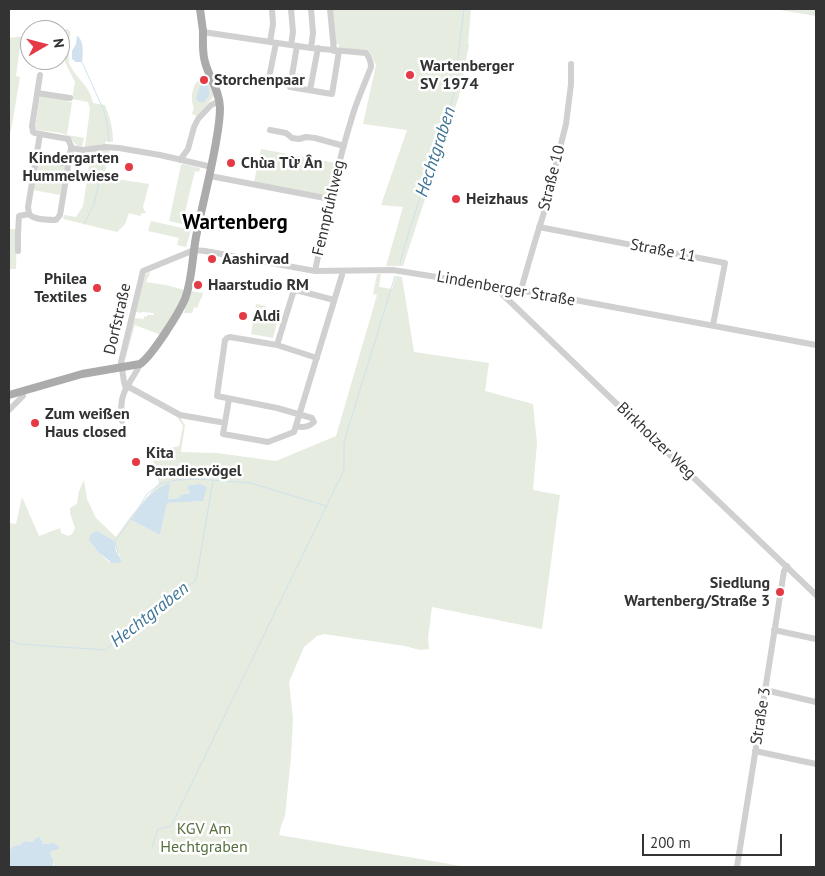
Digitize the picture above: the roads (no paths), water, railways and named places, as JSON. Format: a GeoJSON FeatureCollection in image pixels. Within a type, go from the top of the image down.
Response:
{"type":"FeatureCollection","features":[{"type":"Feature","properties":{"kind":"main road","name":"Dorfstraße"},"geometry":{"type":"LineString","coordinates":[[9,396],[82,374],[121,365],[140,364],[147,358],[176,317],[184,301],[189,284],[197,230],[212,167],[220,110],[220,100],[203,52],[200,9]]}},
{"type":"Feature","properties":{"kind":"street"},"geometry":{"type":"LineString","coordinates":[[270,73],[273,42],[272,9]]}},
{"type":"Feature","properties":{"kind":"street"},"geometry":{"type":"LineString","coordinates":[[291,9],[294,45],[290,87],[332,94],[337,51],[330,9]]}},
{"type":"Feature","properties":{"kind":"street"},"geometry":{"type":"LineString","coordinates":[[310,90],[314,48],[311,9]]}},
{"type":"Feature","properties":{"kind":"street","name":"Fennpfuhlweg"},"geometry":{"type":"LineString","coordinates":[[203,32],[337,51],[366,53],[371,63],[344,146],[330,199],[315,271]]}},
{"type":"Feature","properties":{"kind":"street","name":"Straße 10"},"geometry":{"type":"LineString","coordinates":[[510,302],[531,257],[543,216],[566,124],[571,84],[571,64]]}},
{"type":"Feature","properties":{"kind":"street"},"geometry":{"type":"LineString","coordinates":[[18,251],[19,216],[29,214],[32,217],[52,220],[59,218],[71,148],[68,138],[35,133],[32,129],[40,75]]}},
{"type":"Feature","properties":{"kind":"street"},"geometry":{"type":"LineString","coordinates":[[37,93],[70,98]]}},
{"type":"Feature","properties":{"kind":"street"},"geometry":{"type":"LineString","coordinates":[[180,160],[188,149],[198,119],[211,105],[220,100]]}},
{"type":"Feature","properties":{"kind":"street","name":"Fennpfuhlweg"},"geometry":{"type":"LineString","coordinates":[[270,130],[286,133],[292,138],[306,137],[344,146]]}},
{"type":"Feature","properties":{"kind":"street"},"geometry":{"type":"LineString","coordinates":[[29,214],[28,207],[40,134]]}},
{"type":"Feature","properties":{"kind":"street"},"geometry":{"type":"LineString","coordinates":[[71,148],[86,150],[110,147],[126,149],[212,167]]}},
{"type":"Feature","properties":{"kind":"street"},"geometry":{"type":"LineString","coordinates":[[188,149],[192,162]]}},
{"type":"Feature","properties":{"kind":"street"},"geometry":{"type":"LineString","coordinates":[[36,159],[69,164]]}},
{"type":"Feature","properties":{"kind":"street"},"geometry":{"type":"LineString","coordinates":[[210,176],[330,199]]}},
{"type":"Feature","properties":{"kind":"street","name":"Straße 11"},"geometry":{"type":"LineString","coordinates":[[539,228],[726,263],[713,325]]}},
{"type":"Feature","properties":{"kind":"street","name":"Lindenberger Straße"},"geometry":{"type":"LineString","coordinates":[[194,250],[205,250],[315,271],[393,270],[517,290],[816,344]]}},
{"type":"Feature","properties":{"kind":"street","name":"Dorfstraße"},"geometry":{"type":"LineString","coordinates":[[127,388],[121,365],[144,271],[194,250]]}},
{"type":"Feature","properties":{"kind":"street"},"geometry":{"type":"LineString","coordinates":[[229,399],[223,434],[268,442],[294,432],[342,271]]}},
{"type":"Feature","properties":{"kind":"street","name":"Birkholzer Weg"},"geometry":{"type":"LineString","coordinates":[[498,287],[498,290],[510,302],[816,595]]}},
{"type":"Feature","properties":{"kind":"street"},"geometry":{"type":"LineString","coordinates":[[278,346],[293,293],[296,290],[334,300]]}},
{"type":"Feature","properties":{"kind":"street"},"geometry":{"type":"LineString","coordinates":[[296,426],[302,428],[314,422],[312,418],[300,414],[217,396],[225,340],[227,338],[278,346],[317,358]]}},
{"type":"Feature","properties":{"kind":"street","name":"Dorfstraße"},"geometry":{"type":"LineString","coordinates":[[122,421],[123,394],[140,364]]}},
{"type":"Feature","properties":{"kind":"street"},"geometry":{"type":"LineString","coordinates":[[127,388],[180,415],[220,422]]}},
{"type":"Feature","properties":{"kind":"street"},"geometry":{"type":"LineString","coordinates":[[9,410],[22,396],[22,392]]}},
{"type":"Feature","properties":{"kind":"street","name":"Straße 3"},"geometry":{"type":"LineString","coordinates":[[737,867],[774,630],[784,571],[787,566]]}},
{"type":"Feature","properties":{"kind":"street"},"geometry":{"type":"LineString","coordinates":[[774,630],[816,639]]}},
{"type":"Feature","properties":{"kind":"street"},"geometry":{"type":"LineString","coordinates":[[765,690],[816,702]]}},
{"type":"Feature","properties":{"kind":"street"},"geometry":{"type":"LineString","coordinates":[[755,751],[816,764]]}},
{"type":"Feature","properties":{"kind":"water"},"geometry":{"type":"Polygon","coordinates":[[[77,36],[82,45],[82,62],[76,62],[72,59],[72,51],[76,44],[77,36]]]}},
{"type":"Feature","properties":{"kind":"water"},"geometry":{"type":"Polygon","coordinates":[[[208,85],[209,96],[204,102],[199,102],[196,99],[200,86],[208,85]]]}},
{"type":"Feature","properties":{"kind":"water"},"geometry":{"type":"Polygon","coordinates":[[[170,483],[168,499],[179,498],[181,495],[190,493],[187,486],[200,484],[207,487],[203,501],[167,503],[160,535],[131,520],[152,493],[170,483]]]}},
{"type":"Feature","properties":{"kind":"water"},"geometry":{"type":"Polygon","coordinates":[[[97,531],[114,541],[116,551],[122,561],[112,563],[98,552],[89,540],[90,535],[97,531]]]}},
{"type":"Feature","properties":{"kind":"water"},"geometry":{"type":"Polygon","coordinates":[[[40,837],[43,844],[53,843],[59,846],[59,849],[50,853],[55,867],[9,867],[9,851],[25,841],[33,842],[40,837]]]}},
{"type":"Feature","properties":{"kind":"waterway","name":"Hechtgraben"},"geometry":{"type":"LineString","coordinates":[[400,263],[453,98],[464,9]]}},
{"type":"Feature","properties":{"kind":"waterway"},"geometry":{"type":"LineString","coordinates":[[82,62],[104,111],[109,142]]}},
{"type":"Feature","properties":{"kind":"waterway"},"geometry":{"type":"LineString","coordinates":[[84,224],[94,204],[106,152]]}},
{"type":"Feature","properties":{"kind":"waterway","name":"Hechtgraben"},"geometry":{"type":"LineString","coordinates":[[152,847],[158,829],[171,826],[344,470],[344,442],[395,276]]}},
{"type":"Feature","properties":{"kind":"waterway"},"geometry":{"type":"LineString","coordinates":[[118,553],[115,541],[147,494],[160,484],[177,480],[198,479],[251,483],[326,506]]}},
{"type":"Feature","properties":{"kind":"waterway","name":"Hechtgraben"},"geometry":{"type":"LineString","coordinates":[[9,640],[19,644],[105,650],[196,580],[213,481]]}},
{"type":"Feature","properties":{"kind":"place","name":"Wartenberger SV 1974"},"geometry":{"type":"Point","coordinates":[410,75]}},
{"type":"Feature","properties":{"kind":"place","name":"Storchenpaar"},"geometry":{"type":"Point","coordinates":[204,80]}},
{"type":"Feature","properties":{"kind":"place","name":"Chùa Từ Ân"},"geometry":{"type":"Point","coordinates":[231,163]}},
{"type":"Feature","properties":{"kind":"place","name":"Kindergarten Hummelwiese"},"geometry":{"type":"Point","coordinates":[129,167]}},
{"type":"Feature","properties":{"kind":"place","name":"Heizhaus"},"geometry":{"type":"Point","coordinates":[456,199]}},
{"type":"Feature","properties":{"kind":"place","name":"Aashirvad"},"geometry":{"type":"Point","coordinates":[212,259]}},
{"type":"Feature","properties":{"kind":"place","name":"Haarstudio RM"},"geometry":{"type":"Point","coordinates":[198,285]}},
{"type":"Feature","properties":{"kind":"place","name":"Philea Textiles"},"geometry":{"type":"Point","coordinates":[97,288]}},
{"type":"Feature","properties":{"kind":"place","name":"Aldi"},"geometry":{"type":"Point","coordinates":[243,316]}},
{"type":"Feature","properties":{"kind":"place","name":"Zum weißen Haus closed"},"geometry":{"type":"Point","coordinates":[35,423]}},
{"type":"Feature","properties":{"kind":"place","name":"Kita Paradiesvögel"},"geometry":{"type":"Point","coordinates":[136,462]}},
{"type":"Feature","properties":{"kind":"place","name":"Siedlung Wartenberg/Straße 3"},"geometry":{"type":"Point","coordinates":[780,592]}},
{"type":"Feature","properties":{"kind":"district","name":"Wartenberg"},"geometry":{"type":"Point","coordinates":[235,223]}},
{"type":"Feature","properties":{"kind":"park label","name":"KGV Am Hechtgraben"},"geometry":{"type":"Point","coordinates":[204,838]}}]}
